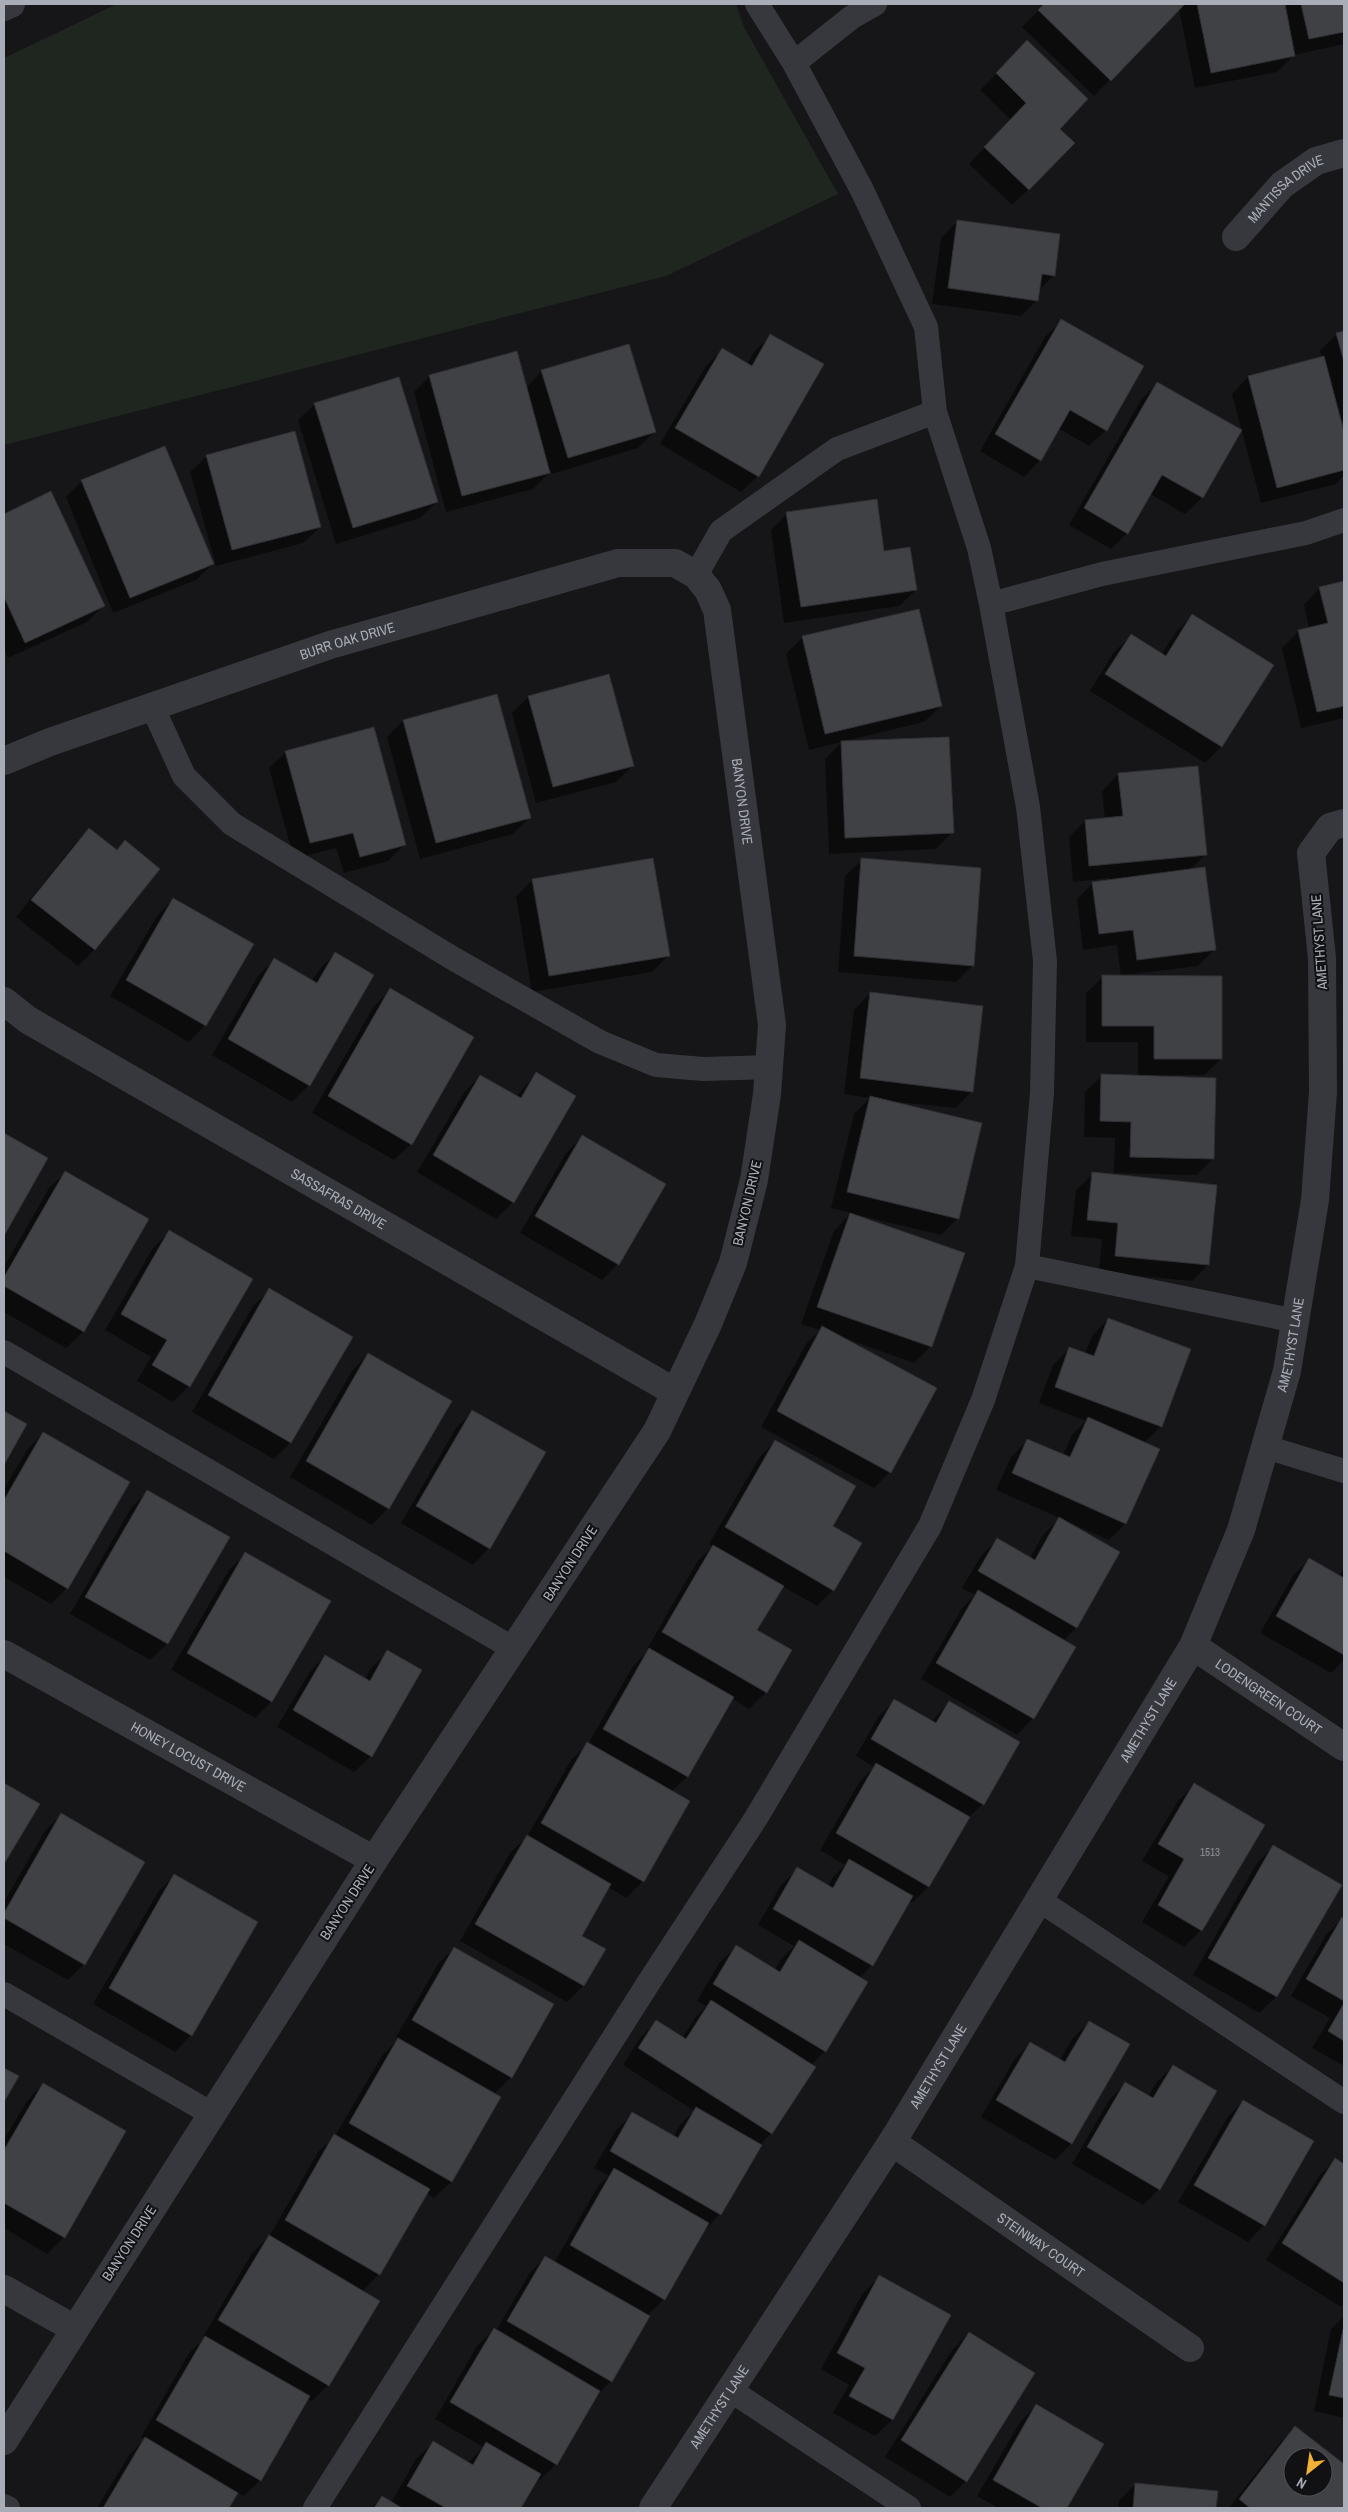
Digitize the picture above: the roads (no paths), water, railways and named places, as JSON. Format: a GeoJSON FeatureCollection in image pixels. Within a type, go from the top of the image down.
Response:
{"type":"FeatureCollection","features":[{"type":"Feature","properties":{"kind":"street"},"geometry":{"type":"LineString","coordinates":[[4,7],[11,4]]}},
{"type":"Feature","properties":{"kind":"street","name":"MANTISSA DRIVE"},"geometry":{"type":"LineString","coordinates":[[1236,236],[1282,185],[1316,161],[1344,153]]}},
{"type":"Feature","properties":{"kind":"street","name":"BURR OAK DRIVE"},"geometry":{"type":"LineString","coordinates":[[4,761],[50,742],[330,645],[618,563],[675,563],[696,575]]}},
{"type":"Feature","properties":{"kind":"street","name":"BANYON DRIVE"},"geometry":{"type":"LineString","coordinates":[[4,2441],[374,1860],[657,1432],[708,1324],[733,1263],[754,1180],[769,1067],[772,1025],[716,610],[708,590],[696,575]]}},
{"type":"Feature","properties":{"kind":"street","name":"AMETHYST LANE"},"geometry":{"type":"LineString","coordinates":[[653,2508],[892,2142],[1194,1646],[1241,1530],[1287,1371],[1296,1321],[1315,1200],[1323,1092],[1322,958],[1311,853],[1337,825]]}},
{"type":"Feature","properties":{"kind":"street","name":"SASSAFRAS DRIVE"},"geometry":{"type":"LineString","coordinates":[[4,1001],[28,1020],[675,1392]]}},
{"type":"Feature","properties":{"kind":"street","name":"LODENGREEN COURT"},"geometry":{"type":"LineString","coordinates":[[1194,1646],[1344,1747]]}},
{"type":"Feature","properties":{"kind":"street","name":"HONEY LOCUST DRIVE"},"geometry":{"type":"LineString","coordinates":[[4,1654],[374,1860]]}},
{"type":"Feature","properties":{"kind":"street","name":"STEINWAY COURT"},"geometry":{"type":"LineString","coordinates":[[892,2142],[1190,2348]]}},
{"type":"Feature","properties":{"kind":"street"},"geometry":{"type":"LineString","coordinates":[[4,2289],[75,2328]]}},
{"type":"Feature","properties":{"kind":"lane"},"geometry":{"type":"LineString","coordinates":[[315,2508],[639,1998],[756,1818],[930,1526],[983,1400],[1026,1266],[1042,1093],[1044,961],[1028,807],[991,604],[978,548],[935,412],[926,327],[862,190],[794,63],[757,4]]}},
{"type":"Feature","properties":{"kind":"lane"},"geometry":{"type":"LineString","coordinates":[[794,63],[852,18],[875,4]]}},
{"type":"Feature","properties":{"kind":"lane"},"geometry":{"type":"LineString","coordinates":[[696,575],[721,531],[837,449],[935,412]]}},
{"type":"Feature","properties":{"kind":"lane"},"geometry":{"type":"LineString","coordinates":[[991,604],[1102,574],[1306,533],[1344,520]]}},
{"type":"Feature","properties":{"kind":"lane"},"geometry":{"type":"LineString","coordinates":[[152,706],[184,776],[232,824],[454,958],[600,1042],[656,1065],[703,1069],[769,1067]]}},
{"type":"Feature","properties":{"kind":"lane"},"geometry":{"type":"LineString","coordinates":[[1026,1266],[1296,1321]]}},
{"type":"Feature","properties":{"kind":"lane"},"geometry":{"type":"LineString","coordinates":[[4,1352],[514,1649]]}},
{"type":"Feature","properties":{"kind":"lane"},"geometry":{"type":"LineString","coordinates":[[1266,1447],[1344,1471]]}},
{"type":"Feature","properties":{"kind":"lane"},"geometry":{"type":"LineString","coordinates":[[1039,1900],[1344,2102]]}},
{"type":"Feature","properties":{"kind":"lane"},"geometry":{"type":"LineString","coordinates":[[4,1994],[212,2114]]}},
{"type":"Feature","properties":{"kind":"lane"},"geometry":{"type":"LineString","coordinates":[[730,2390],[909,2508]]}},
{"type":"Feature","properties":{"kind":"lane"},"geometry":{"type":"LineString","coordinates":[[4,2506],[8,2508]]}}]}
